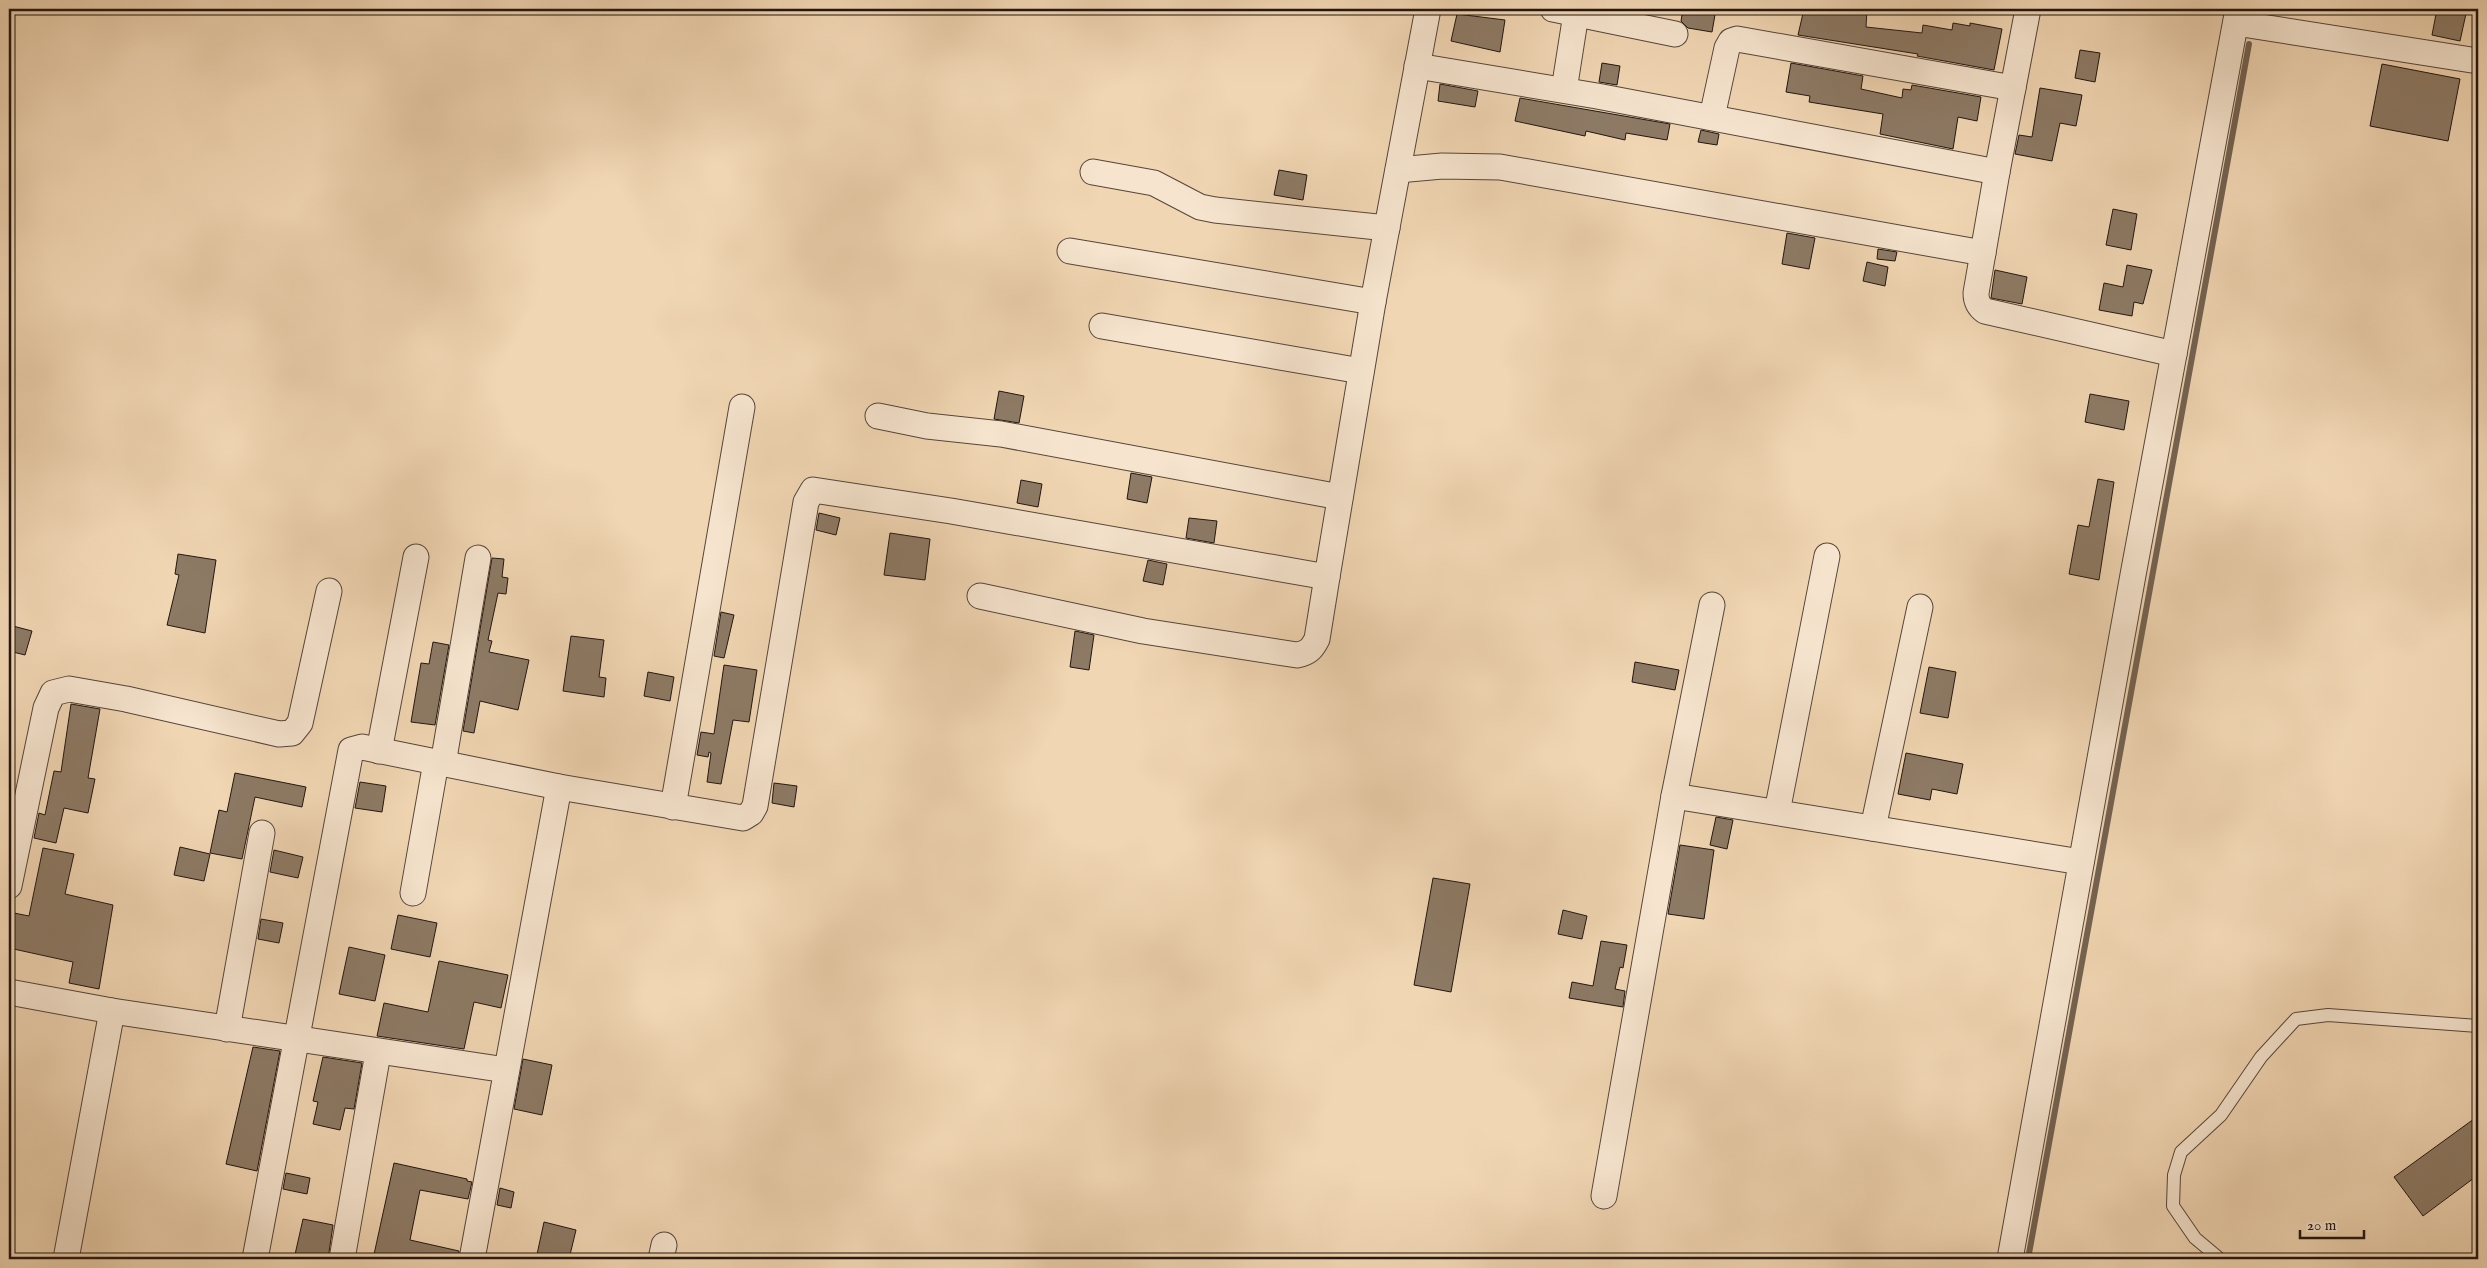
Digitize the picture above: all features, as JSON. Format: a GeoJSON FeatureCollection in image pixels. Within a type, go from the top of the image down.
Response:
{"type":"FeatureCollection","features":[{"type":"Feature","properties":{"kind":"street"},"geometry":{"type":"LineString","coordinates":[[980,596],[1143,631],[1297,655],[1306,654],[1313,648],[1317,640],[1373,302],[1428,9]]}},
{"type":"Feature","properties":{"kind":"street"},"geometry":{"type":"LineString","coordinates":[[2028,9],[1997,172],[1976,301],[1985,311],[2174,354]]}},
{"type":"Feature","properties":{"kind":"street"},"geometry":{"type":"LineString","coordinates":[[1564,90],[1565,12],[1675,34]]}},
{"type":"Feature","properties":{"kind":"street"},"geometry":{"type":"LineString","coordinates":[[2010,1259],[2237,16],[2478,61]]}},
{"type":"Feature","properties":{"kind":"street"},"geometry":{"type":"LineString","coordinates":[[1712,117],[1727,48],[1736,39],[2013,88]]}},
{"type":"Feature","properties":{"kind":"street"},"geometry":{"type":"LineString","coordinates":[[1417,66],[1712,117],[1997,172]]}},
{"type":"Feature","properties":{"kind":"street"},"geometry":{"type":"LineString","coordinates":[[1398,170],[1442,166],[1500,167],[1983,253]]}},
{"type":"Feature","properties":{"kind":"street"},"geometry":{"type":"LineString","coordinates":[[1093,172],[1154,184],[1194,204],[1215,210],[1387,228]]}},
{"type":"Feature","properties":{"kind":"street"},"geometry":{"type":"LineString","coordinates":[[1070,251],[1373,302]]}},
{"type":"Feature","properties":{"kind":"street"},"geometry":{"type":"LineString","coordinates":[[1102,326],[1361,371]]}},
{"type":"Feature","properties":{"kind":"street"},"geometry":{"type":"LineString","coordinates":[[673,807],[742,407]]}},
{"type":"Feature","properties":{"kind":"street"},"geometry":{"type":"LineString","coordinates":[[878,416],[927,426],[1000,434],[1340,497]]}},
{"type":"Feature","properties":{"kind":"street"},"geometry":{"type":"LineString","coordinates":[[255,1259],[349,755],[356,747],[558,787],[743,818],[751,813],[755,806],[806,502],[813,490],[961,513],[1327,577]]}},
{"type":"Feature","properties":{"kind":"street"},"geometry":{"type":"LineString","coordinates":[[1777,812],[1827,556]]}},
{"type":"Feature","properties":{"kind":"street"},"geometry":{"type":"LineString","coordinates":[[379,751],[416,557]]}},
{"type":"Feature","properties":{"kind":"street"},"geometry":{"type":"LineString","coordinates":[[413,893],[440,763],[478,558]]}},
{"type":"Feature","properties":{"kind":"street"},"geometry":{"type":"LineString","coordinates":[[9,886],[46,708],[53,693],[69,689],[126,699],[279,734],[292,733],[300,723],[329,591]]}},
{"type":"Feature","properties":{"kind":"street"},"geometry":{"type":"LineString","coordinates":[[1604,1196],[1674,796],[1712,605]]}},
{"type":"Feature","properties":{"kind":"street"},"geometry":{"type":"LineString","coordinates":[[1873,828],[1920,607]]}},
{"type":"Feature","properties":{"kind":"street"},"geometry":{"type":"LineString","coordinates":[[472,1259],[558,787]]}},
{"type":"Feature","properties":{"kind":"street"},"geometry":{"type":"LineString","coordinates":[[1674,796],[2081,862]]}},
{"type":"Feature","properties":{"kind":"street"},"geometry":{"type":"LineString","coordinates":[[227,1029],[262,833]]}},
{"type":"Feature","properties":{"kind":"street"},"geometry":{"type":"LineString","coordinates":[[9,992],[112,1011],[378,1053],[506,1070]]}},
{"type":"Feature","properties":{"kind":"street"},"geometry":{"type":"LineString","coordinates":[[66,1259],[112,1011]]}},
{"type":"Feature","properties":{"kind":"street"},"geometry":{"type":"LineString","coordinates":[[342,1259],[378,1053]]}},
{"type":"Feature","properties":{"kind":"lane"},"geometry":{"type":"LineString","coordinates":[[2220,1259],[2196,1238],[2173,1206],[2176,1167],[2181,1152],[2222,1115],[2261,1057],[2296,1019],[2328,1015],[2478,1026]]}},
{"type":"Feature","properties":{"kind":"building"},"geometry":{"type":"Polygon","coordinates":[[[1683,9],[1716,9],[1712,32],[1688,28],[1681,21],[1683,9]]]}},
{"type":"Feature","properties":{"kind":"building"},"geometry":{"type":"Polygon","coordinates":[[[1804,9],[1867,9],[1866,27],[1922,33],[1923,25],[1952,30],[1953,23],[1970,26],[1970,23],[2002,29],[1994,70],[1917,56],[1918,54],[1798,35],[1804,9]]]}},
{"type":"Feature","properties":{"kind":"building"},"geometry":{"type":"Polygon","coordinates":[[[2437,9],[2467,9],[2460,41],[2432,35],[2437,9]]]}},
{"type":"Feature","properties":{"kind":"building"},"geometry":{"type":"Polygon","coordinates":[[[1457,14],[1505,20],[1500,52],[1451,41],[1457,14]]]}},
{"type":"Feature","properties":{"kind":"building"},"geometry":{"type":"Polygon","coordinates":[[[2080,50],[2100,53],[2095,82],[2075,78],[2080,50]]]}},
{"type":"Feature","properties":{"kind":"building"},"geometry":{"type":"Polygon","coordinates":[[[1602,63],[1620,66],[1617,85],[1599,82],[1602,63]]]}},
{"type":"Feature","properties":{"kind":"building"},"geometry":{"type":"Polygon","coordinates":[[[1791,63],[1863,76],[1861,89],[1902,98],[1903,89],[1911,90],[1912,85],[1981,97],[1977,121],[1958,117],[1953,149],[1880,134],[1883,114],[1809,102],[1810,96],[1786,92],[1791,63]]]}},
{"type":"Feature","properties":{"kind":"building"},"geometry":{"type":"Polygon","coordinates":[[[2382,64],[2460,79],[2448,141],[2370,126],[2382,64]]]}},
{"type":"Feature","properties":{"kind":"building"},"geometry":{"type":"Polygon","coordinates":[[[1440,84],[1478,91],[1475,107],[1438,101],[1440,84]]]}},
{"type":"Feature","properties":{"kind":"building"},"geometry":{"type":"Polygon","coordinates":[[[2040,88],[2082,95],[2076,126],[2060,123],[2052,161],[2015,154],[2019,135],[2032,137],[2040,88]]]}},
{"type":"Feature","properties":{"kind":"building"},"geometry":{"type":"Polygon","coordinates":[[[1520,98],[1670,124],[1667,140],[1626,133],[1625,140],[1586,131],[1585,136],[1515,121],[1520,98]]]}},
{"type":"Feature","properties":{"kind":"building"},"geometry":{"type":"Polygon","coordinates":[[[1701,130],[1719,134],[1717,145],[1698,142],[1701,130]]]}},
{"type":"Feature","properties":{"kind":"building"},"geometry":{"type":"Polygon","coordinates":[[[1279,170],[1307,175],[1303,200],[1274,195],[1279,170]]]}},
{"type":"Feature","properties":{"kind":"building"},"geometry":{"type":"Polygon","coordinates":[[[2113,209],[2137,214],[2131,250],[2106,245],[2113,209]]]}},
{"type":"Feature","properties":{"kind":"building"},"geometry":{"type":"Polygon","coordinates":[[[1787,233],[1815,238],[1809,269],[1782,264],[1787,233]]]}},
{"type":"Feature","properties":{"kind":"building"},"geometry":{"type":"Polygon","coordinates":[[[1878,249],[1897,252],[1895,261],[1877,259],[1878,249]]]}},
{"type":"Feature","properties":{"kind":"building"},"geometry":{"type":"Polygon","coordinates":[[[1867,262],[1888,267],[1885,286],[1863,281],[1867,262]]]}},
{"type":"Feature","properties":{"kind":"building"},"geometry":{"type":"Polygon","coordinates":[[[2127,265],[2152,270],[2143,304],[2134,302],[2132,316],[2099,310],[2104,283],[2123,287],[2127,265]]]}},
{"type":"Feature","properties":{"kind":"building"},"geometry":{"type":"Polygon","coordinates":[[[1995,270],[2027,277],[2022,304],[1991,298],[1995,270]]]}},
{"type":"Feature","properties":{"kind":"building"},"geometry":{"type":"Polygon","coordinates":[[[999,391],[1024,396],[1019,423],[994,419],[999,391]]]}},
{"type":"Feature","properties":{"kind":"building"},"geometry":{"type":"Polygon","coordinates":[[[2090,394],[2129,401],[2124,430],[2085,422],[2090,394]]]}},
{"type":"Feature","properties":{"kind":"building"},"geometry":{"type":"Polygon","coordinates":[[[1131,473],[1152,477],[1147,503],[1127,499],[1131,473]]]}},
{"type":"Feature","properties":{"kind":"building"},"geometry":{"type":"Polygon","coordinates":[[[2098,479],[2114,482],[2099,580],[2069,574],[2078,525],[2089,527],[2098,479]]]}},
{"type":"Feature","properties":{"kind":"building"},"geometry":{"type":"Polygon","coordinates":[[[1021,480],[1042,484],[1038,507],[1017,503],[1021,480]]]}},
{"type":"Feature","properties":{"kind":"building"},"geometry":{"type":"Polygon","coordinates":[[[819,513],[840,518],[836,535],[816,530],[819,513]]]}},
{"type":"Feature","properties":{"kind":"building"},"geometry":{"type":"Polygon","coordinates":[[[1189,518],[1217,521],[1214,543],[1186,538],[1189,518]]]}},
{"type":"Feature","properties":{"kind":"building"},"geometry":{"type":"Polygon","coordinates":[[[890,533],[930,539],[925,580],[884,575],[890,533]]]}},
{"type":"Feature","properties":{"kind":"building"},"geometry":{"type":"Polygon","coordinates":[[[178,554],[216,560],[205,633],[167,625],[179,575],[175,574],[178,554]]]}},
{"type":"Feature","properties":{"kind":"building"},"geometry":{"type":"Polygon","coordinates":[[[492,558],[504,559],[502,577],[508,578],[506,594],[498,593],[488,640],[492,641],[489,652],[529,660],[518,710],[480,701],[474,733],[463,731],[492,558]]]}},
{"type":"Feature","properties":{"kind":"building"},"geometry":{"type":"Polygon","coordinates":[[[1148,560],[1167,564],[1163,585],[1143,581],[1148,560]]]}},
{"type":"Feature","properties":{"kind":"building"},"geometry":{"type":"Polygon","coordinates":[[[721,612],[734,615],[724,658],[714,656],[721,612]]]}},
{"type":"Feature","properties":{"kind":"building"},"geometry":{"type":"Polygon","coordinates":[[[9,625],[32,631],[25,655],[9,651],[9,625]]]}},
{"type":"Feature","properties":{"kind":"building"},"geometry":{"type":"Polygon","coordinates":[[[1075,631],[1094,635],[1089,670],[1070,667],[1075,631]]]}},
{"type":"Feature","properties":{"kind":"building"},"geometry":{"type":"Polygon","coordinates":[[[571,636],[604,640],[599,677],[606,678],[604,697],[563,691],[571,636]]]}},
{"type":"Feature","properties":{"kind":"building"},"geometry":{"type":"Polygon","coordinates":[[[433,642],[449,645],[435,725],[411,722],[421,663],[429,664],[433,642]]]}},
{"type":"Feature","properties":{"kind":"building"},"geometry":{"type":"Polygon","coordinates":[[[1635,662],[1679,670],[1675,690],[1632,682],[1635,662]]]}},
{"type":"Feature","properties":{"kind":"building"},"geometry":{"type":"Polygon","coordinates":[[[724,665],[757,670],[749,722],[733,720],[721,784],[707,782],[711,753],[709,752],[708,757],[697,755],[701,732],[714,734],[724,665]]]}},
{"type":"Feature","properties":{"kind":"building"},"geometry":{"type":"Polygon","coordinates":[[[1929,667],[1956,672],[1948,718],[1920,713],[1929,667]]]}},
{"type":"Feature","properties":{"kind":"building"},"geometry":{"type":"Polygon","coordinates":[[[648,672],[674,677],[670,701],[644,696],[648,672]]]}},
{"type":"Feature","properties":{"kind":"building"},"geometry":{"type":"Polygon","coordinates":[[[71,704],[100,709],[88,778],[95,779],[88,813],[64,808],[56,843],[34,838],[39,813],[45,815],[54,771],[61,772],[71,704]]]}},
{"type":"Feature","properties":{"kind":"building"},"geometry":{"type":"Polygon","coordinates":[[[1906,753],[1963,764],[1957,794],[1932,789],[1930,800],[1898,794],[1906,753]]]}},
{"type":"Feature","properties":{"kind":"building"},"geometry":{"type":"Polygon","coordinates":[[[235,773],[306,787],[302,807],[255,797],[242,859],[210,853],[219,810],[227,812],[235,773]]]}},
{"type":"Feature","properties":{"kind":"building"},"geometry":{"type":"Polygon","coordinates":[[[360,782],[386,786],[382,812],[355,808],[360,782]]]}},
{"type":"Feature","properties":{"kind":"building"},"geometry":{"type":"Polygon","coordinates":[[[774,783],[797,786],[794,807],[772,803],[774,783]]]}},
{"type":"Feature","properties":{"kind":"building"},"geometry":{"type":"Polygon","coordinates":[[[1716,817],[1733,820],[1727,849],[1710,845],[1716,817]]]}},
{"type":"Feature","properties":{"kind":"building"},"geometry":{"type":"Polygon","coordinates":[[[1680,845],[1714,850],[1704,919],[1668,914],[1680,845]]]}},
{"type":"Feature","properties":{"kind":"building"},"geometry":{"type":"Polygon","coordinates":[[[180,847],[210,854],[204,881],[174,875],[180,847]]]}},
{"type":"Feature","properties":{"kind":"building"},"geometry":{"type":"Polygon","coordinates":[[[43,848],[74,854],[65,894],[113,905],[99,989],[69,983],[73,962],[9,948],[14,913],[29,916],[43,848]]]}},
{"type":"Feature","properties":{"kind":"building"},"geometry":{"type":"Polygon","coordinates":[[[274,850],[303,857],[298,878],[270,872],[274,850]]]}},
{"type":"Feature","properties":{"kind":"building"},"geometry":{"type":"Polygon","coordinates":[[[1433,878],[1470,884],[1451,992],[1414,985],[1433,878]]]}},
{"type":"Feature","properties":{"kind":"building"},"geometry":{"type":"Polygon","coordinates":[[[1563,910],[1587,916],[1582,939],[1558,934],[1563,910]]]}},
{"type":"Feature","properties":{"kind":"building"},"geometry":{"type":"Polygon","coordinates":[[[398,915],[437,923],[430,957],[391,949],[398,915]]]}},
{"type":"Feature","properties":{"kind":"building"},"geometry":{"type":"Polygon","coordinates":[[[261,919],[283,923],[279,943],[258,939],[261,919]]]}},
{"type":"Feature","properties":{"kind":"building"},"geometry":{"type":"Polygon","coordinates":[[[1601,941],[1627,945],[1623,968],[1620,967],[1615,989],[1625,991],[1623,1007],[1569,998],[1572,982],[1593,986],[1601,941]]]}},
{"type":"Feature","properties":{"kind":"building"},"geometry":{"type":"Polygon","coordinates":[[[349,947],[385,955],[375,1001],[339,994],[349,947]]]}},
{"type":"Feature","properties":{"kind":"building"},"geometry":{"type":"Polygon","coordinates":[[[439,961],[508,975],[501,1008],[474,1002],[464,1049],[377,1036],[384,1003],[428,1012],[439,961]]]}},
{"type":"Feature","properties":{"kind":"building"},"geometry":{"type":"Polygon","coordinates":[[[253,1047],[280,1051],[257,1171],[226,1164],[253,1047]]]}},
{"type":"Feature","properties":{"kind":"building"},"geometry":{"type":"Polygon","coordinates":[[[323,1057],[362,1063],[354,1109],[345,1108],[340,1130],[313,1124],[318,1102],[313,1101],[323,1057]]]}},
{"type":"Feature","properties":{"kind":"building"},"geometry":{"type":"Polygon","coordinates":[[[523,1059],[552,1065],[542,1115],[514,1109],[523,1059]]]}},
{"type":"Feature","properties":{"kind":"building"},"geometry":{"type":"Polygon","coordinates":[[[2478,1116],[2478,1175],[2423,1216],[2394,1177],[2478,1116]]]}},
{"type":"Feature","properties":{"kind":"building"},"geometry":{"type":"Polygon","coordinates":[[[394,1163],[467,1179],[467,1181],[472,1182],[468,1199],[420,1190],[410,1240],[459,1251],[458,1259],[373,1259],[394,1163]]]}},
{"type":"Feature","properties":{"kind":"building"},"geometry":{"type":"Polygon","coordinates":[[[286,1173],[310,1178],[307,1194],[283,1189],[286,1173]]]}},
{"type":"Feature","properties":{"kind":"building"},"geometry":{"type":"Polygon","coordinates":[[[500,1188],[514,1192],[511,1208],[497,1205],[500,1188]]]}},
{"type":"Feature","properties":{"kind":"building"},"geometry":{"type":"Polygon","coordinates":[[[303,1219],[333,1225],[328,1259],[294,1259],[303,1219]]]}},
{"type":"Feature","properties":{"kind":"building"},"geometry":{"type":"Polygon","coordinates":[[[544,1222],[576,1230],[569,1259],[536,1259],[544,1222]]]}},
{"type":"Feature","properties":{"kind":"waterway"},"geometry":{"type":"LineString","coordinates":[[2255,16],[2256,9]]}},
{"type":"Feature","properties":{"kind":"waterway"},"geometry":{"type":"LineString","coordinates":[[2028,1259],[2249,44]]}}]}
